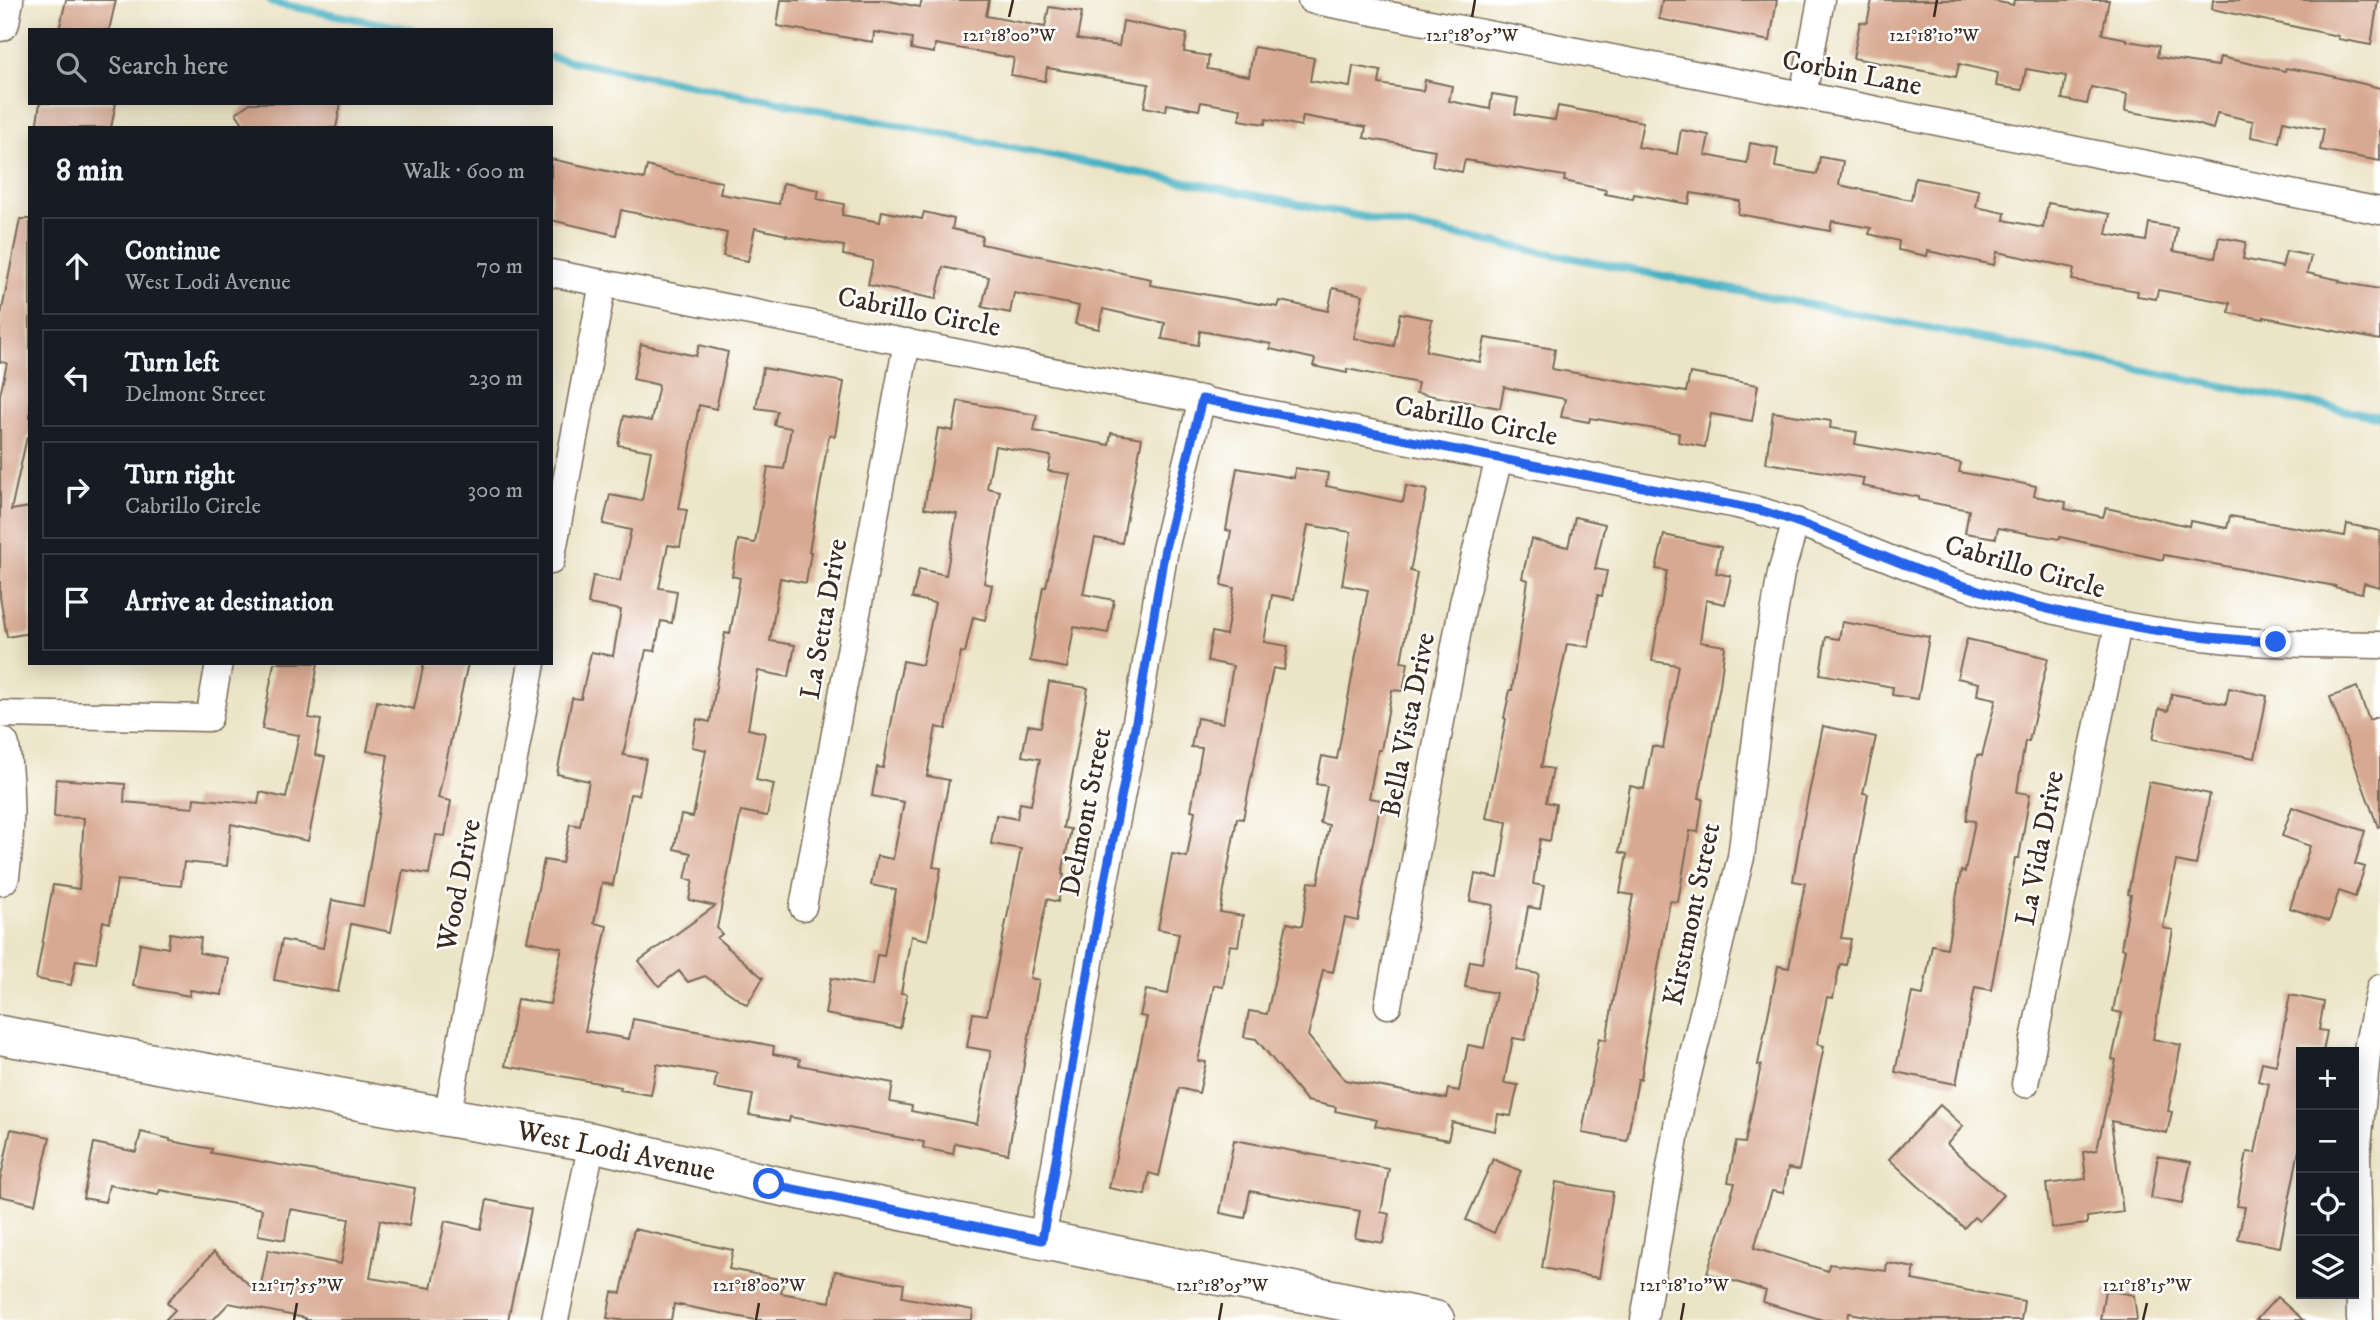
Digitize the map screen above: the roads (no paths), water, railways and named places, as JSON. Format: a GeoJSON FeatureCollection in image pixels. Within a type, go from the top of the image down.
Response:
{"type":"FeatureCollection","features":[{"type":"Feature","properties":{"kind":"main road"},"geometry":{"type":"LineString","coordinates":[[0,22],[4,0]]}},
{"type":"Feature","properties":{"kind":"main road"},"geometry":{"type":"LineString","coordinates":[[0,746],[6,805],[0,876]]}},
{"type":"Feature","properties":{"kind":"main road","name":"West Lodi Avenue"},"geometry":{"type":"LineString","coordinates":[[0,1035],[447,1118],[592,1142],[769,1184],[1435,1320]]}},
{"type":"Feature","properties":{"kind":"street","name":"Corbin Lane"},"geometry":{"type":"LineString","coordinates":[[1311,0],[2380,211]]}},
{"type":"Feature","properties":{"kind":"street"},"geometry":{"type":"LineString","coordinates":[[1802,95],[1821,0]]}},
{"type":"Feature","properties":{"kind":"street","name":"Cabrillo Circle"},"geometry":{"type":"LineString","coordinates":[[553,273],[1738,505],[1796,521],[1951,581],[1999,596],[2118,625],[2223,640],[2380,645]]}},
{"type":"Feature","properties":{"kind":"street"},"geometry":{"type":"LineString","coordinates":[[553,550],[603,284]]}},
{"type":"Feature","properties":{"kind":"street","name":"La Setta Drive"},"geometry":{"type":"LineString","coordinates":[[803,907],[906,342]]}},
{"type":"Feature","properties":{"kind":"street","name":"Delmont Street"},"geometry":{"type":"LineString","coordinates":[[1042,1240],[1165,548],[1202,399]]}},
{"type":"Feature","properties":{"kind":"street","name":"Bella Vista Drive"},"geometry":{"type":"LineString","coordinates":[[1388,1005],[1463,603],[1499,458]]}},
{"type":"Feature","properties":{"kind":"street","name":"Kirstmont Street"},"geometry":{"type":"LineString","coordinates":[[1644,1320],[1681,1103],[1741,857],[1766,660],[1781,573],[1796,521]]}},
{"type":"Feature","properties":{"kind":"street","name":"La Vida Drive"},"geometry":{"type":"LineString","coordinates":[[2025,1084],[2118,625]]}},
{"type":"Feature","properties":{"kind":"street"},"geometry":{"type":"LineString","coordinates":[[0,714],[209,718],[219,665]]}},
{"type":"Feature","properties":{"kind":"street","name":"Wood Drive"},"geometry":{"type":"LineString","coordinates":[[447,1118],[532,665]]}},
{"type":"Feature","properties":{"kind":"street"},"geometry":{"type":"LineString","coordinates":[[2360,1320],[2357,1156],[2368,1044],[2380,988]]}},
{"type":"Feature","properties":{"kind":"street"},"geometry":{"type":"LineString","coordinates":[[555,1320],[592,1142]]}},
{"type":"Feature","properties":{"kind":"waterway"},"geometry":{"type":"LineString","coordinates":[[270,0],[273,3],[403,28]]}},
{"type":"Feature","properties":{"kind":"waterway"},"geometry":{"type":"LineString","coordinates":[[553,57],[2380,417]]}}]}
